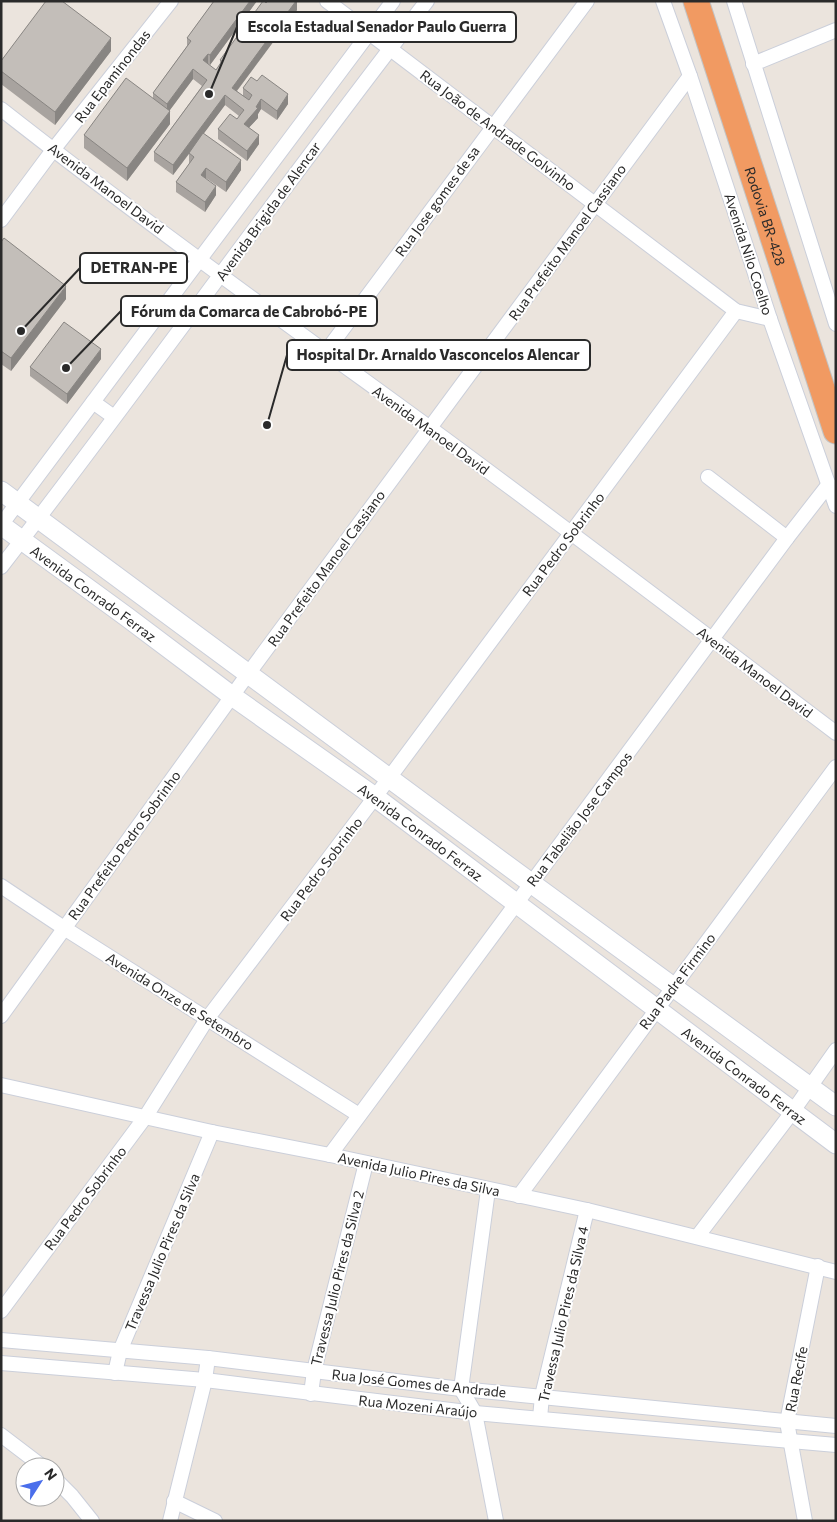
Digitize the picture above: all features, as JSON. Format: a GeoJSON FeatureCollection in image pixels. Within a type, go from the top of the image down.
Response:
{"type":"FeatureCollection","features":[{"type":"Feature","properties":{"kind":"highway","name":"Rodovia BR-428"},"geometry":{"type":"LineString","coordinates":[[696,1],[836,431]]}},
{"type":"Feature","properties":{"kind":"street","name":"Rua Epaminondas"},"geometry":{"type":"LineString","coordinates":[[1,220],[53,150],[171,1]]}},
{"type":"Feature","properties":{"kind":"street","name":"Rua João de Andrade Golvinho"},"geometry":{"type":"LineString","coordinates":[[326,1],[736,311],[770,319]]}},
{"type":"Feature","properties":{"kind":"street","name":"Avenida Brigida de Alencar"},"geometry":{"type":"LineString","coordinates":[[1,525],[393,1]]}},
{"type":"Feature","properties":{"kind":"street","name":"Avenida Brigida de Alencar"},"geometry":{"type":"LineString","coordinates":[[1,567],[222,274],[305,159],[427,1]]}},
{"type":"Feature","properties":{"kind":"street","name":"Rua Jose gomes de sa"},"geometry":{"type":"LineString","coordinates":[[325,353],[492,126],[587,1]]}},
{"type":"Feature","properties":{"kind":"street","name":"Avenida Nilo Coelho"},"geometry":{"type":"LineString","coordinates":[[663,1],[690,76],[770,319],[836,506]]}},
{"type":"Feature","properties":{"kind":"street"},"geometry":{"type":"LineString","coordinates":[[738,4],[753,64],[832,299],[836,324]]}},
{"type":"Feature","properties":{"kind":"street"},"geometry":{"type":"LineString","coordinates":[[753,64],[836,30]]}},
{"type":"Feature","properties":{"kind":"street","name":"Rua Prefeito Manoel Cassiano"},"geometry":{"type":"LineString","coordinates":[[248,674],[690,76]]}},
{"type":"Feature","properties":{"kind":"street","name":"Avenida Manoel David"},"geometry":{"type":"LineString","coordinates":[[1,109],[325,353],[430,428],[836,734]]}},
{"type":"Feature","properties":{"kind":"street"},"geometry":{"type":"LineString","coordinates":[[286,145],[305,159]]}},
{"type":"Feature","properties":{"kind":"street","name":"Rua Pedro Sobrinho"},"geometry":{"type":"LineString","coordinates":[[1,1311],[146,1116],[207,1019],[375,798],[736,311]]}},
{"type":"Feature","properties":{"kind":"street"},"geometry":{"type":"LineString","coordinates":[[93,402],[114,417]]}},
{"type":"Feature","properties":{"kind":"street"},"geometry":{"type":"LineString","coordinates":[[708,477],[787,538]]}},
{"type":"Feature","properties":{"kind":"street","name":"Rua Tabelião Jose Campos"},"geometry":{"type":"LineString","coordinates":[[330,1155],[829,484]]}},
{"type":"Feature","properties":{"kind":"street","name":"Avenida Conrado Ferraz"},"geometry":{"type":"LineString","coordinates":[[1,491],[836,1106]]}},
{"type":"Feature","properties":{"kind":"street","name":"Avenida Conrado Ferraz"},"geometry":{"type":"LineString","coordinates":[[1,525],[232,696],[375,798],[836,1144]]}},
{"type":"Feature","properties":{"kind":"street"},"geometry":{"type":"LineString","coordinates":[[126,616],[141,595]]}},
{"type":"Feature","properties":{"kind":"street","name":"Rua Prefeito Pedro Sobrinho"},"geometry":{"type":"LineString","coordinates":[[1,1016],[248,674]]}},
{"type":"Feature","properties":{"kind":"street"},"geometry":{"type":"LineString","coordinates":[[304,748],[318,725]]}},
{"type":"Feature","properties":{"kind":"street","name":"Rua Padre Firmino"},"geometry":{"type":"LineString","coordinates":[[519,1196],[656,1008],[836,767]]}},
{"type":"Feature","properties":{"kind":"street"},"geometry":{"type":"LineString","coordinates":[[439,846],[453,825]]}},
{"type":"Feature","properties":{"kind":"street","name":"Avenida Onze de Setembro"},"geometry":{"type":"LineString","coordinates":[[1,886],[359,1115]]}},
{"type":"Feature","properties":{"kind":"street"},"geometry":{"type":"LineString","coordinates":[[584,954],[600,933]]}},
{"type":"Feature","properties":{"kind":"street"},"geometry":{"type":"LineString","coordinates":[[698,1237],[793,1111],[836,1050]]}},
{"type":"Feature","properties":{"kind":"street","name":"Avenida Julio Pires da Silva"},"geometry":{"type":"LineString","coordinates":[[1,1085],[212,1132],[330,1155],[587,1210],[836,1272]]}},
{"type":"Feature","properties":{"kind":"street","name":"Travessa Julio Pires da Silva"},"geometry":{"type":"LineString","coordinates":[[115,1373],[120,1351],[212,1132]]}},
{"type":"Feature","properties":{"kind":"street","name":"Travessa Julio Pires da Silva 2"},"geometry":{"type":"LineString","coordinates":[[311,1394],[314,1371],[366,1163]]}},
{"type":"Feature","properties":{"kind":"street"},"geometry":{"type":"LineString","coordinates":[[488,1190],[461,1389],[475,1413],[496,1521]]}},
{"type":"Feature","properties":{"kind":"street","name":"Travessa Julio Pires da Silva 4"},"geometry":{"type":"LineString","coordinates":[[540,1418],[542,1396],[587,1210]]}},
{"type":"Feature","properties":{"kind":"street","name":"Rua Recife"},"geometry":{"type":"LineString","coordinates":[[805,1521],[787,1422],[818,1266]]}},
{"type":"Feature","properties":{"kind":"street","name":"Rua José Gomes de Andrade"},"geometry":{"type":"LineString","coordinates":[[1,1340],[208,1358],[461,1389],[836,1426]]}},
{"type":"Feature","properties":{"kind":"street"},"geometry":{"type":"LineString","coordinates":[[170,1521],[205,1380],[208,1358]]}},
{"type":"Feature","properties":{"kind":"street","name":"Rua Mozeni Araújo"},"geometry":{"type":"LineString","coordinates":[[1,1363],[205,1380],[475,1413],[836,1445]]}},
{"type":"Feature","properties":{"kind":"street"},"geometry":{"type":"LineString","coordinates":[[1,1435],[30,1457]]}},
{"type":"Feature","properties":{"kind":"street"},"geometry":{"type":"LineString","coordinates":[[65,1489],[92,1521]]}},
{"type":"Feature","properties":{"kind":"street"},"geometry":{"type":"LineString","coordinates":[[174,1501],[215,1521]]}},
{"type":"Feature","properties":{"kind":"building"},"geometry":{"type":"Polygon","coordinates":[[[46,1],[62,1],[111,38],[55,112],[1,71],[1,61],[46,1]]]}},
{"type":"Feature","properties":{"kind":"building"},"geometry":{"type":"Polygon","coordinates":[[[214,1],[250,1],[210,55],[208,54],[203,60],[216,70],[222,61],[220,60],[263,1],[266,3],[268,1],[296,1],[232,88],[249,100],[252,95],[243,88],[251,77],[257,81],[262,75],[288,94],[277,111],[261,99],[256,107],[258,108],[244,124],[259,135],[247,151],[218,129],[230,114],[237,119],[244,110],[225,95],[173,165],[154,152],[207,80],[193,69],[167,104],[153,93],[191,41],[187,38],[214,1]]]}},
{"type":"Feature","properties":{"kind":"building"},"geometry":{"type":"Polygon","coordinates":[[[126,78],[170,111],[127,168],[84,135],[126,78]]]}},
{"type":"Feature","properties":{"kind":"building"},"geometry":{"type":"Polygon","coordinates":[[[203,133],[241,160],[226,182],[206,168],[201,175],[216,186],[205,202],[176,182],[194,157],[189,153],[203,133]]]}},
{"type":"Feature","properties":{"kind":"building"},"geometry":{"type":"Polygon","coordinates":[[[4,238],[66,286],[11,358],[1,351],[1,242],[4,238]]]}},
{"type":"Feature","properties":{"kind":"building"},"geometry":{"type":"Polygon","coordinates":[[[64,322],[101,349],[67,394],[30,367],[64,322]]]}},
{"type":"Feature","properties":{"kind":"place","name":"Escola Estadual Senador Paulo Guerra"},"geometry":{"type":"Point","coordinates":[209,94]}},
{"type":"Feature","properties":{"kind":"place","name":"DETRAN-PE"},"geometry":{"type":"Point","coordinates":[21,331]}},
{"type":"Feature","properties":{"kind":"place","name":"Fórum da Comarca de Cabrobó-PE"},"geometry":{"type":"Point","coordinates":[66,368]}},
{"type":"Feature","properties":{"kind":"place","name":"Hospital Dr. Arnaldo Vasconcelos Alencar"},"geometry":{"type":"Point","coordinates":[267,425]}}]}
